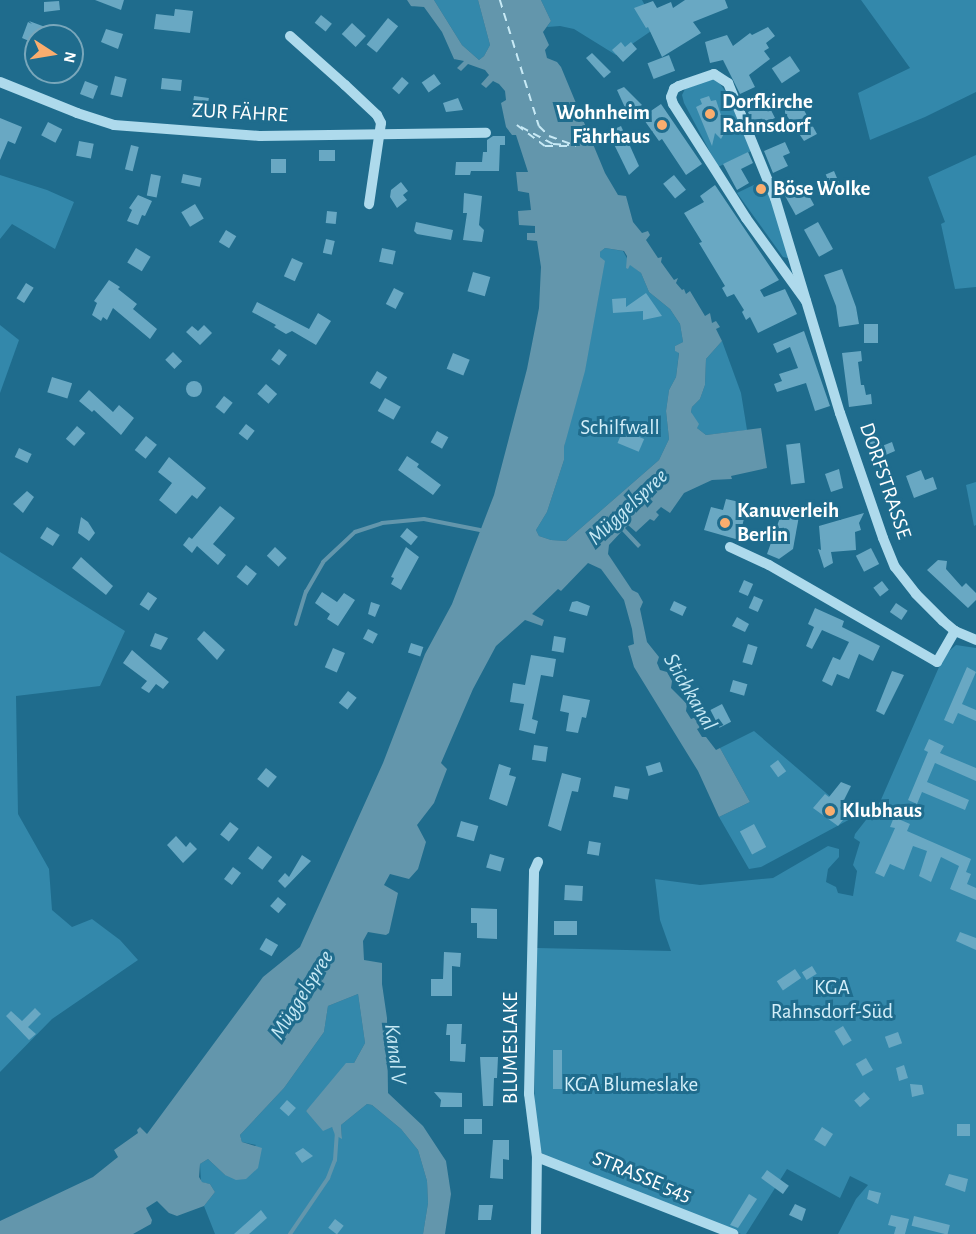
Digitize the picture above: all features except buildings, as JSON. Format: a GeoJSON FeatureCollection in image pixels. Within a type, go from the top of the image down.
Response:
{"type":"FeatureCollection","features":[{"type":"Feature","properties":{"kind":"street"},"geometry":{"type":"LineString","coordinates":[[290,36],[377,116],[381,123],[369,204]]}},
{"type":"Feature","properties":{"kind":"street","name":"DORFSTRASSE"},"geometry":{"type":"LineString","coordinates":[[806,301],[742,212],[674,104],[671,97],[674,89],[714,74],[728,83],[774,195],[840,413],[895,567],[916,594],[955,631],[976,640]]}},
{"type":"Feature","properties":{"kind":"street","name":"ZUR FÄHRE"},"geometry":{"type":"LineString","coordinates":[[0,82],[76,113],[114,125],[260,136],[486,133]]}},
{"type":"Feature","properties":{"kind":"street"},"geometry":{"type":"LineString","coordinates":[[730,547],[769,565],[937,662],[955,631]]}},
{"type":"Feature","properties":{"kind":"street","name":"BLUMESLAKE"},"geometry":{"type":"LineString","coordinates":[[536,1234],[537,1157],[529,1094],[534,871],[538,862]]}},
{"type":"Feature","properties":{"kind":"street","name":"STRASSE 545"},"geometry":{"type":"LineString","coordinates":[[537,1157],[733,1234]]}},
{"type":"Feature","properties":{"kind":"green space"},"geometry":{"type":"Polygon","coordinates":[[[434,0],[478,0],[490,45],[484,56],[479,60],[462,45],[434,0]]]}},
{"type":"Feature","properties":{"kind":"green space"},"geometry":{"type":"Polygon","coordinates":[[[541,0],[642,0],[657,27],[616,55],[574,29],[560,26],[547,27],[551,21],[541,0]]]}},
{"type":"Feature","properties":{"kind":"green space"},"geometry":{"type":"Polygon","coordinates":[[[861,0],[976,0],[976,92],[870,140],[858,93],[910,68],[861,0]]]}},
{"type":"Feature","properties":{"kind":"green space"},"geometry":{"type":"Polygon","coordinates":[[[712,79],[718,81],[726,92],[751,151],[718,167],[682,95],[685,89],[712,79]]]}},
{"type":"Feature","properties":{"kind":"green space"},"geometry":{"type":"Polygon","coordinates":[[[976,155],[976,287],[955,289],[941,224],[945,222],[928,177],[976,155]]]}},
{"type":"Feature","properties":{"kind":"green space"},"geometry":{"type":"Polygon","coordinates":[[[0,175],[47,190],[74,202],[55,249],[12,224],[0,239],[0,175]]]}},
{"type":"Feature","properties":{"kind":"green space"},"geometry":{"type":"Polygon","coordinates":[[[764,180],[789,253],[788,258],[783,257],[737,193],[764,180]]]}},
{"type":"Feature","properties":{"kind":"green space","name":"Schilfwall"},"geometry":{"type":"Polygon","coordinates":[[[605,248],[623,251],[630,264],[641,273],[649,292],[670,309],[680,324],[683,342],[675,346],[675,351],[679,352],[676,377],[669,390],[666,411],[669,439],[659,460],[566,541],[551,540],[539,536],[536,530],[547,512],[564,460],[564,447],[600,252],[605,248]]]}},
{"type":"Feature","properties":{"kind":"green space"},"geometry":{"type":"Polygon","coordinates":[[[0,325],[19,340],[0,393],[0,325]]]}},
{"type":"Feature","properties":{"kind":"green space"},"geometry":{"type":"Polygon","coordinates":[[[722,341],[741,393],[747,430],[706,435],[697,428],[691,412],[692,407],[700,399],[705,385],[706,359],[722,341]]]}},
{"type":"Feature","properties":{"kind":"green space"},"geometry":{"type":"Polygon","coordinates":[[[976,482],[976,525],[974,526],[966,485],[976,482]]]}},
{"type":"Feature","properties":{"kind":"green space"},"geometry":{"type":"Polygon","coordinates":[[[0,552],[125,631],[100,686],[16,696],[18,814],[49,869],[52,910],[72,927],[92,919],[120,940],[138,960],[52,1019],[0,1072],[0,552]]]}},
{"type":"Feature","properties":{"kind":"green space"},"geometry":{"type":"Polygon","coordinates":[[[956,645],[976,648],[976,1234],[838,1234],[856,1199],[868,1185],[850,1176],[840,1198],[787,1169],[746,1234],[741,1234],[545,1156],[540,1151],[534,1121],[537,948],[671,951],[660,920],[655,879],[700,885],[773,878],[828,846],[839,849],[839,857],[828,869],[826,882],[836,887],[838,893],[853,896],[857,871],[853,865],[860,842],[854,838],[855,834],[880,802],[939,667],[948,652],[956,645]]]}},
{"type":"Feature","properties":{"kind":"green space"},"geometry":{"type":"Polygon","coordinates":[[[754,731],[854,817],[761,867],[749,869],[719,817],[750,802],[720,748],[754,731]]]}},
{"type":"Feature","properties":{"kind":"green space"},"geometry":{"type":"Polygon","coordinates":[[[358,994],[365,1043],[354,1063],[306,1111],[332,1127],[342,1138],[341,1125],[367,1104],[372,1105],[401,1129],[418,1150],[427,1181],[428,1203],[423,1234],[215,1234],[204,1206],[215,1192],[210,1184],[201,1182],[200,1164],[208,1159],[225,1175],[256,1145],[242,1142],[240,1135],[284,1088],[324,1032],[328,1006],[358,994]]]}},
{"type":"Feature","properties":{"kind":"water","name":"Müggelspree"},"geometry":{"type":"Polygon","coordinates":[[[407,0],[434,0],[462,45],[479,60],[490,45],[478,0],[541,0],[551,21],[543,32],[549,45],[545,50],[547,58],[557,62],[561,67],[605,173],[618,195],[626,196],[633,222],[642,233],[648,231],[650,235],[646,240],[658,258],[662,257],[661,262],[674,280],[678,278],[676,283],[682,290],[684,289],[686,294],[690,291],[705,316],[710,313],[712,323],[716,321],[720,327],[716,329],[722,341],[706,359],[705,385],[700,399],[692,407],[691,412],[699,424],[697,428],[706,435],[761,428],[767,468],[731,476],[732,479],[712,480],[684,493],[670,513],[661,507],[656,512],[659,515],[654,521],[650,519],[636,532],[628,525],[625,528],[641,545],[638,548],[622,531],[609,545],[608,554],[632,590],[638,593],[643,602],[640,609],[647,642],[659,657],[657,663],[660,670],[667,672],[672,681],[671,688],[687,704],[686,711],[691,719],[696,717],[701,727],[697,729],[702,737],[706,737],[716,750],[720,748],[750,802],[719,817],[698,771],[634,667],[628,646],[634,644],[632,629],[624,600],[601,569],[588,563],[561,591],[558,589],[532,614],[544,620],[542,626],[525,620],[496,646],[473,689],[441,763],[447,769],[434,803],[417,825],[426,842],[418,869],[409,879],[390,874],[384,885],[398,893],[389,933],[386,935],[368,932],[363,941],[364,960],[382,963],[382,984],[387,1018],[388,1093],[423,1126],[446,1161],[451,1194],[445,1234],[423,1234],[428,1203],[427,1181],[418,1150],[401,1129],[372,1105],[367,1104],[341,1125],[342,1139],[335,1135],[332,1127],[323,1131],[306,1111],[346,1063],[354,1063],[365,1043],[358,994],[328,1006],[324,1032],[284,1088],[240,1135],[242,1142],[262,1148],[258,1168],[246,1179],[236,1180],[225,1175],[208,1159],[200,1164],[199,1177],[202,1182],[210,1184],[215,1192],[204,1206],[177,1216],[169,1213],[157,1201],[146,1208],[152,1220],[151,1224],[133,1234],[0,1234],[0,1221],[93,1177],[118,1157],[114,1150],[138,1133],[137,1130],[140,1127],[147,1134],[263,977],[300,947],[383,763],[425,654],[452,604],[494,495],[527,369],[539,308],[541,267],[537,241],[527,240],[527,233],[535,233],[535,226],[519,225],[518,211],[531,210],[529,193],[518,191],[516,172],[528,172],[516,135],[512,135],[506,127],[501,103],[506,100],[505,91],[493,81],[486,88],[481,84],[489,75],[485,70],[468,64],[461,71],[457,68],[464,61],[454,59],[442,32],[424,7],[411,6],[407,0]],[[605,248],[600,252],[600,257],[605,261],[585,371],[564,447],[564,460],[547,512],[536,530],[539,536],[551,540],[566,541],[659,460],[669,439],[666,411],[669,390],[676,377],[679,353],[675,351],[675,346],[683,342],[680,324],[670,309],[649,292],[641,273],[630,265],[628,269],[626,268],[627,256],[624,251],[605,248]]]}},
{"type":"Feature","properties":{"kind":"waterway"},"geometry":{"type":"LineString","coordinates":[[296,624],[306,592],[323,562],[355,532],[382,523],[424,519],[480,530]]}},
{"type":"Feature","properties":{"kind":"waterway"},"geometry":{"type":"LineString","coordinates":[[290,1234],[328,1178],[335,1160],[337,1134]]}},
{"type":"Feature","properties":{"kind":"ferry route"},"geometry":{"type":"LineString","coordinates":[[500,0],[539,126],[549,136],[576,146]]}},
{"type":"Feature","properties":{"kind":"ferry route"},"geometry":{"type":"LineString","coordinates":[[517,125],[545,146],[572,146]]}},
{"type":"Feature","properties":{"kind":"ferry route"},"geometry":{"type":"LineString","coordinates":[[521,127],[553,144],[569,145]]}},
{"type":"Feature","properties":{"kind":"place","name":"Dorfkirche Rahnsdorf"},"geometry":{"type":"Point","coordinates":[710,114]}},
{"type":"Feature","properties":{"kind":"place","name":"Wohnheim Fährhaus"},"geometry":{"type":"Point","coordinates":[662,125]}},
{"type":"Feature","properties":{"kind":"place","name":"Böse Wolke"},"geometry":{"type":"Point","coordinates":[761,189]}},
{"type":"Feature","properties":{"kind":"place","name":"Kanuverleih Berlin"},"geometry":{"type":"Point","coordinates":[725,523]}},
{"type":"Feature","properties":{"kind":"place","name":"Klubhaus"},"geometry":{"type":"Point","coordinates":[830,811]}},
{"type":"Feature","properties":{"kind":"water label","name":"Stichkanal"},"geometry":{"type":"Point","coordinates":[690,692]}},
{"type":"Feature","properties":{"kind":"water label","name":"Kanal V"},"geometry":{"type":"Point","coordinates":[395,1054]}},
{"type":"Feature","properties":{"kind":"park label","name":"KGA Rahnsdorf-Süd"},"geometry":{"type":"Point","coordinates":[832,1000]}},
{"type":"Feature","properties":{"kind":"park label","name":"KGA Blumeslake"},"geometry":{"type":"Point","coordinates":[631,1085]}}]}
